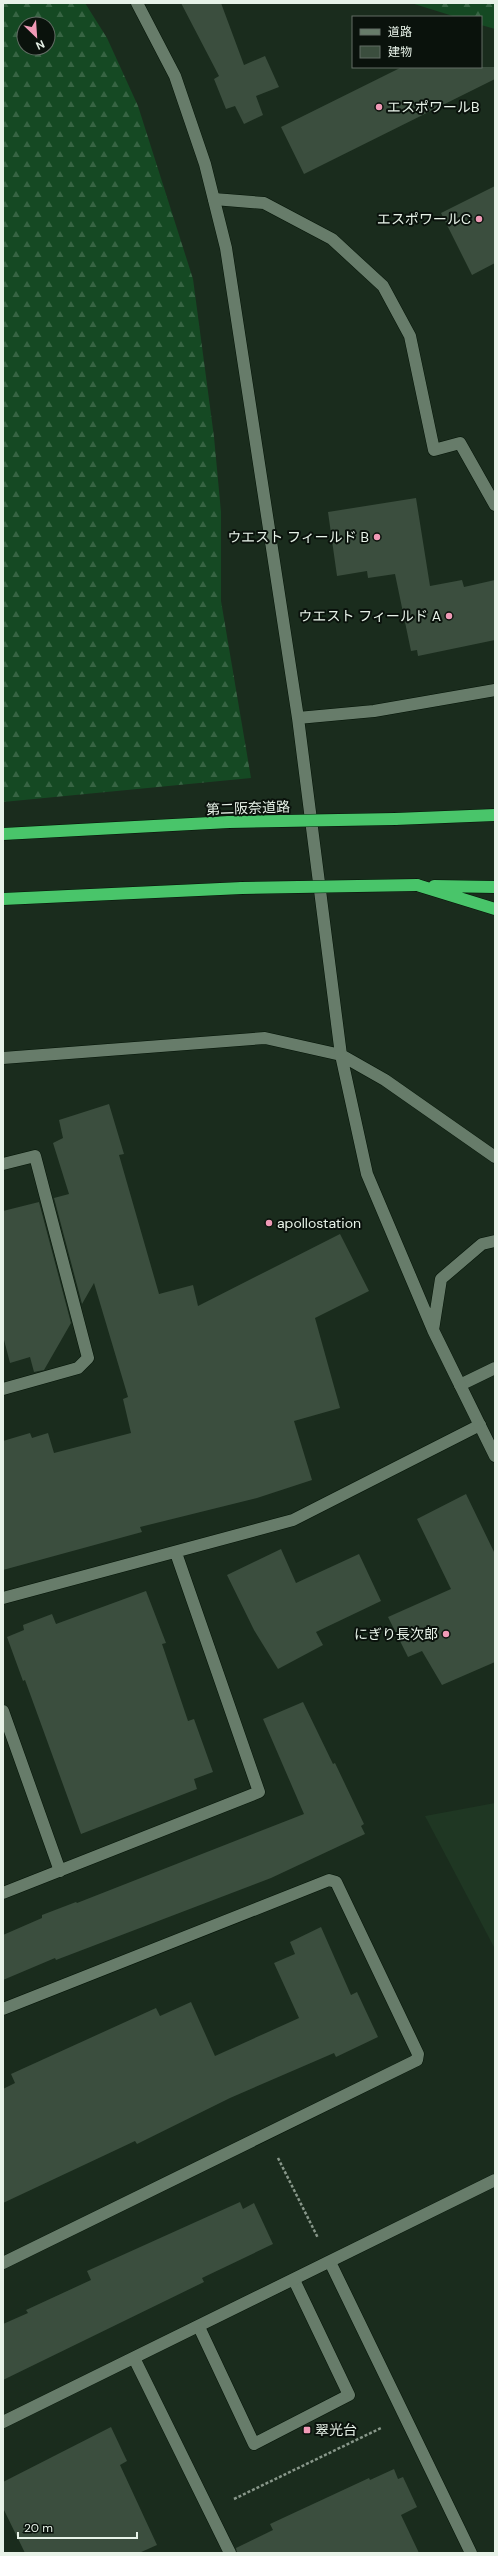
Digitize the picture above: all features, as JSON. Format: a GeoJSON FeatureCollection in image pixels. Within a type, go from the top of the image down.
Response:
{"type":"FeatureCollection","features":[{"type":"Feature","properties":{"kind":"highway"},"geometry":{"type":"LineString","coordinates":[[472,816],[495,808]]}},
{"type":"Feature","properties":{"kind":"highway","name":"第二阪奈道路"},"geometry":{"type":"LineString","coordinates":[[3,834],[229,822],[394,819],[495,815]]}},
{"type":"Feature","properties":{"kind":"highway"},"geometry":{"type":"LineString","coordinates":[[3,899],[242,888],[417,885],[495,887]]}},
{"type":"Feature","properties":{"kind":"highway"},"geometry":{"type":"LineString","coordinates":[[417,885],[495,908]]}},
{"type":"Feature","properties":{"kind":"street"},"geometry":{"type":"LineString","coordinates":[[137,3],[175,76],[205,164],[226,248],[298,718],[342,1055],[367,1174],[433,1330],[495,1456]]}},
{"type":"Feature","properties":{"kind":"street"},"geometry":{"type":"LineString","coordinates":[[214,199],[264,204],[332,239],[383,286],[410,336],[434,450],[460,443],[495,505]]}},
{"type":"Feature","properties":{"kind":"street"},"geometry":{"type":"LineString","coordinates":[[298,718],[374,711],[495,690]]}},
{"type":"Feature","properties":{"kind":"street"},"geometry":{"type":"LineString","coordinates":[[3,1058],[265,1038],[342,1055],[385,1080],[495,1157]]}},
{"type":"Feature","properties":{"kind":"street"},"geometry":{"type":"LineString","coordinates":[[3,1164],[35,1156],[88,1358],[78,1368],[3,1389]]}},
{"type":"Feature","properties":{"kind":"street"},"geometry":{"type":"LineString","coordinates":[[433,1330],[441,1279],[482,1244],[495,1241]]}},
{"type":"Feature","properties":{"kind":"street"},"geometry":{"type":"LineString","coordinates":[[460,1385],[495,1368]]}},
{"type":"Feature","properties":{"kind":"street"},"geometry":{"type":"LineString","coordinates":[[3,1598],[176,1553],[293,1520],[480,1425]]}},
{"type":"Feature","properties":{"kind":"street"},"geometry":{"type":"LineString","coordinates":[[3,1893],[259,1792],[176,1553]]}},
{"type":"Feature","properties":{"kind":"street"},"geometry":{"type":"LineString","coordinates":[[3,1711],[60,1871]]}},
{"type":"Feature","properties":{"kind":"street"},"geometry":{"type":"LineString","coordinates":[[3,2009],[329,1880],[336,1882],[418,2054],[417,2060],[3,2263]]}},
{"type":"Feature","properties":{"kind":"street"},"geometry":{"type":"LineString","coordinates":[[3,2422],[199,2327],[495,2180]]}},
{"type":"Feature","properties":{"kind":"street"},"geometry":{"type":"LineString","coordinates":[[330,2262],[406,2416],[471,2553]]}},
{"type":"Feature","properties":{"kind":"street"},"geometry":{"type":"LineString","coordinates":[[199,2327],[254,2444],[349,2395],[294,2280]]}},
{"type":"Feature","properties":{"kind":"street"},"geometry":{"type":"LineString","coordinates":[[134,2358],[230,2553]]}},
{"type":"Feature","properties":{"kind":"path"},"geometry":{"type":"LineString","coordinates":[[266,2134],[330,2262]]}},
{"type":"Feature","properties":{"kind":"path"},"geometry":{"type":"LineString","coordinates":[[209,2510],[406,2416]]}},
{"type":"Feature","properties":{"kind":"shaded area"},"geometry":{"type":"Polygon","coordinates":[[[495,1803],[495,1949],[425,1816],[495,1803]]]}},
{"type":"Feature","properties":{"kind":"green space"},"geometry":{"type":"Polygon","coordinates":[[[3,3],[85,3],[107,38],[138,106],[193,279],[214,437],[221,512],[221,601],[251,778],[3,802],[3,3]]]}},
{"type":"Feature","properties":{"kind":"green space"},"geometry":{"type":"Polygon","coordinates":[[[411,3],[495,3],[495,29],[482,25],[482,16],[453,16],[411,3]]]}},
{"type":"Feature","properties":{"kind":"green space"},"geometry":{"type":"Polygon","coordinates":[[[430,3],[495,3],[495,23],[482,19],[482,16],[472,16],[430,3]]]}},
{"type":"Feature","properties":{"kind":"building"},"geometry":{"type":"Polygon","coordinates":[[[181,3],[221,3],[244,65],[265,56],[279,87],[256,96],[263,115],[244,124],[235,106],[226,109],[214,79],[219,76],[181,3]]]}},
{"type":"Feature","properties":{"kind":"building","name":"エスポワールB"},"geometry":{"type":"Polygon","coordinates":[[[495,67],[495,79],[304,174],[281,127],[400,68],[495,67]]]}},
{"type":"Feature","properties":{"kind":"building","name":"エスポワールC"},"geometry":{"type":"Polygon","coordinates":[[[495,186],[495,263],[472,275],[441,213],[495,186]]]}},
{"type":"Feature","properties":{"kind":"building"},"geometry":{"type":"Polygon","coordinates":[[[416,498],[430,586],[462,580],[464,587],[495,580],[495,640],[418,656],[417,650],[411,651],[395,574],[368,578],[367,571],[337,576],[328,512],[416,498]]]}},
{"type":"Feature","properties":{"kind":"building"},"geometry":{"type":"Polygon","coordinates":[[[109,1104],[124,1154],[119,1155],[159,1294],[193,1285],[198,1306],[340,1234],[369,1291],[315,1318],[340,1408],[294,1421],[312,1480],[257,1498],[140,1527],[142,1532],[3,1570],[3,1441],[30,1433],[32,1438],[48,1433],[54,1453],[131,1433],[123,1399],[128,1397],[94,1283],[82,1304],[54,1198],[69,1194],[53,1143],[63,1138],[59,1120],[109,1104]]]}},
{"type":"Feature","properties":{"kind":"building"},"geometry":{"type":"Polygon","coordinates":[[[39,1202],[71,1323],[44,1370],[34,1372],[30,1357],[10,1363],[3,1336],[3,1211],[39,1202]]]}},
{"type":"Feature","properties":{"kind":"building","name":"にぎり長次郎"},"geometry":{"type":"Polygon","coordinates":[[[466,1494],[495,1554],[495,1662],[442,1685],[422,1651],[408,1657],[388,1617],[451,1589],[417,1519],[466,1494]]]}},
{"type":"Feature","properties":{"kind":"building"},"geometry":{"type":"Polygon","coordinates":[[[281,1549],[296,1583],[359,1554],[381,1601],[316,1632],[323,1645],[278,1669],[254,1630],[227,1575],[281,1549]]]}},
{"type":"Feature","properties":{"kind":"building"},"geometry":{"type":"Polygon","coordinates":[[[146,1591],[166,1643],[162,1644],[188,1721],[194,1719],[213,1772],[194,1779],[197,1789],[81,1834],[25,1680],[23,1681],[7,1637],[24,1630],[23,1625],[52,1614],[56,1624],[146,1591]]]}},
{"type":"Feature","properties":{"kind":"building"},"geometry":{"type":"Polygon","coordinates":[[[303,1702],[333,1764],[335,1763],[364,1824],[361,1826],[365,1834],[271,1878],[56,1960],[55,1958],[3,1980],[3,1935],[42,1918],[42,1915],[76,1902],[77,1903],[304,1814],[263,1719],[303,1702]]]}},
{"type":"Feature","properties":{"kind":"building"},"geometry":{"type":"Polygon","coordinates":[[[321,1927],[351,1995],[357,1992],[378,2037],[336,2057],[334,2053],[230,2098],[137,2144],[135,2141],[3,2203],[3,2089],[15,2083],[11,2074],[156,2008],[160,2016],[191,2002],[215,2056],[299,2018],[274,1963],[295,1954],[290,1942],[321,1927]]]}},
{"type":"Feature","properties":{"kind":"building"},"geometry":{"type":"Polygon","coordinates":[[[240,2202],[243,2209],[254,2203],[273,2244],[202,2278],[204,2282],[3,2380],[3,2324],[28,2313],[26,2310],[91,2280],[87,2271],[240,2202]]]}},
{"type":"Feature","properties":{"kind":"building"},"geometry":{"type":"Polygon","coordinates":[[[111,2427],[127,2461],[120,2465],[157,2545],[139,2553],[25,2553],[3,2508],[3,2482],[111,2427]]]}},
{"type":"Feature","properties":{"kind":"building"},"geometry":{"type":"Polygon","coordinates":[[[394,2469],[398,2479],[403,2477],[417,2507],[401,2515],[419,2553],[237,2553],[236,2548],[273,2530],[270,2524],[369,2478],[370,2480],[394,2469]]]}},
{"type":"Feature","properties":{"kind":"place","name":"エスポワールB"},"geometry":{"type":"Point","coordinates":[379,107]}},
{"type":"Feature","properties":{"kind":"place","name":"エスポワールC"},"geometry":{"type":"Point","coordinates":[479,219]}},
{"type":"Feature","properties":{"kind":"place","name":"ウエスト フィールド B"},"geometry":{"type":"Point","coordinates":[377,537]}},
{"type":"Feature","properties":{"kind":"place","name":"ウエスト フィールド A"},"geometry":{"type":"Point","coordinates":[449,616]}},
{"type":"Feature","properties":{"kind":"place","name":"apollostation"},"geometry":{"type":"Point","coordinates":[269,1223]}},
{"type":"Feature","properties":{"kind":"place","name":"にぎり長次郎"},"geometry":{"type":"Point","coordinates":[446,1634]}},
{"type":"Feature","properties":{"kind":"place","name":"翠光台"},"geometry":{"type":"Point","coordinates":[307,2430]}}]}
